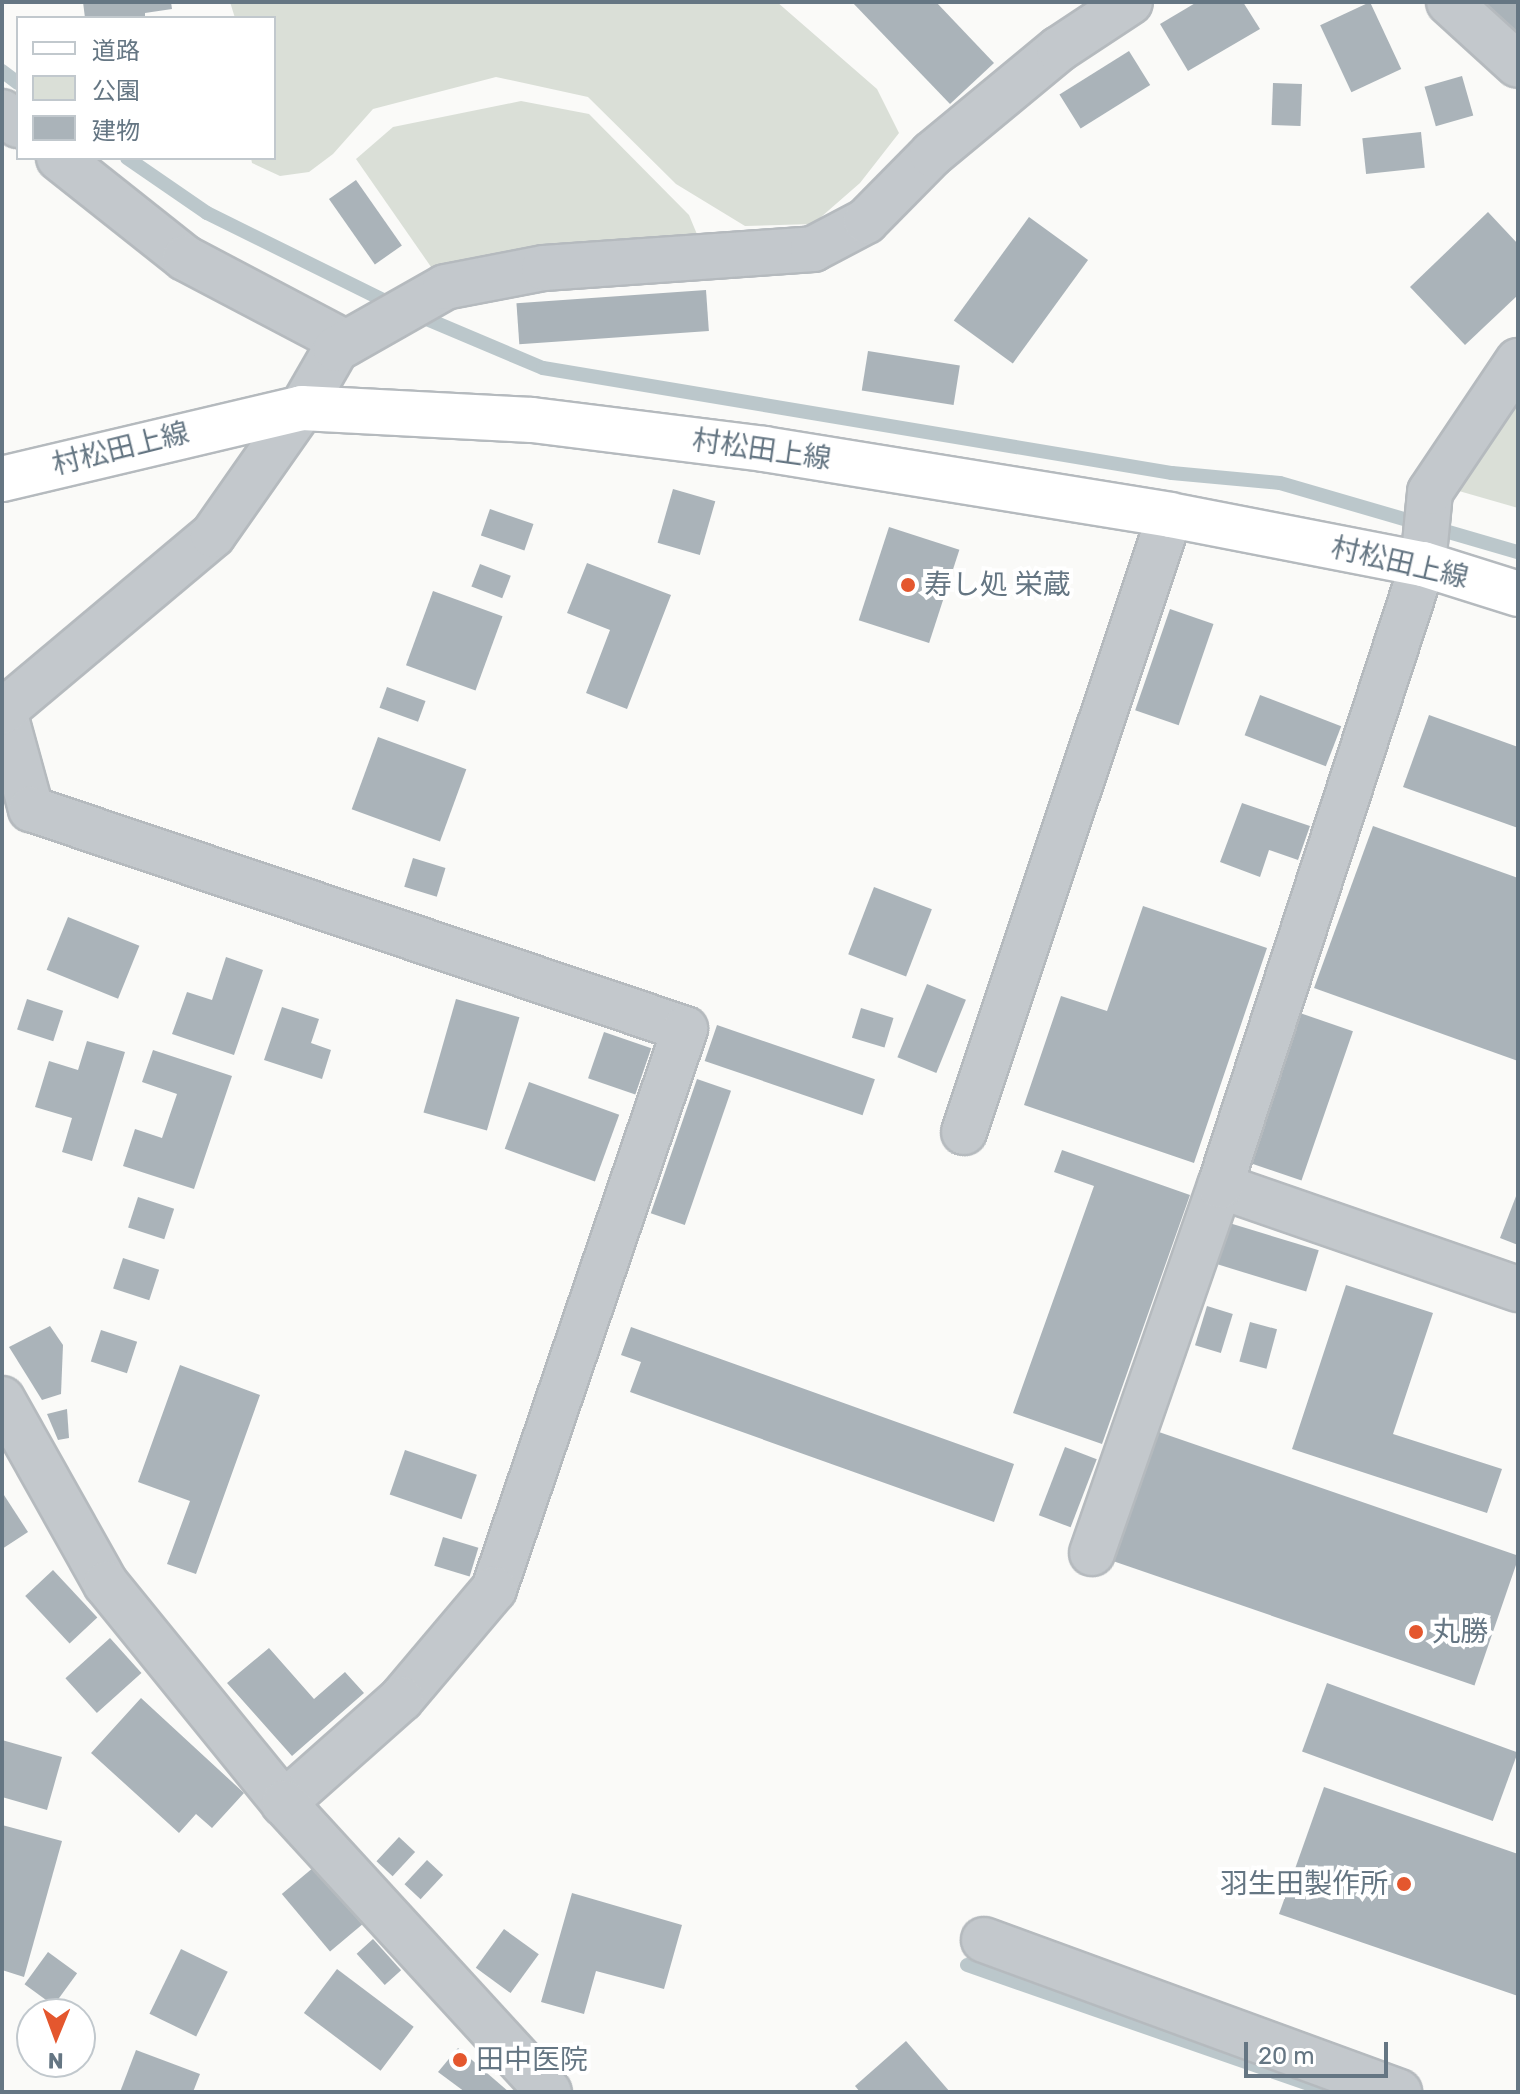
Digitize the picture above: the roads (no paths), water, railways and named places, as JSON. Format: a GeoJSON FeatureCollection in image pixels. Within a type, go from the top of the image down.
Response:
{"type":"FeatureCollection","features":[{"type":"Feature","properties":{"kind":"main road","name":"村松田上線"},"geometry":{"type":"LineString","coordinates":[[2,479],[302,408],[547,422],[764,449],[1170,515],[1423,564],[1518,594]]}},
{"type":"Feature","properties":{"kind":"street"},"geometry":{"type":"LineString","coordinates":[[284,1803],[401,1699],[494,1589],[685,1029],[31,809],[3,711],[213,535],[302,408],[336,349],[445,287],[544,268],[813,249],[866,221],[955,135],[1059,49],[1130,2]]}},
{"type":"Feature","properties":{"kind":"street"},"geometry":{"type":"LineString","coordinates":[[1449,2],[1518,65]]}},
{"type":"Feature","properties":{"kind":"street"},"geometry":{"type":"LineString","coordinates":[[62,160],[185,258],[346,343]]}},
{"type":"Feature","properties":{"kind":"street"},"geometry":{"type":"LineString","coordinates":[[1092,1553],[1220,1186],[1423,564],[1430,492],[1518,361]]}},
{"type":"Feature","properties":{"kind":"street"},"geometry":{"type":"LineString","coordinates":[[964,1132],[1170,515]]}},
{"type":"Feature","properties":{"kind":"street"},"geometry":{"type":"LineString","coordinates":[[1220,1186],[1518,1289]]}},
{"type":"Feature","properties":{"kind":"street"},"geometry":{"type":"LineString","coordinates":[[2,1399],[106,1584],[284,1803],[549,2092]]}},
{"type":"Feature","properties":{"kind":"street"},"geometry":{"type":"LineString","coordinates":[[984,1940],[1399,2092]]}},
{"type":"Feature","properties":{"kind":"waterway"},"geometry":{"type":"LineString","coordinates":[[2,71],[16,82]]}},
{"type":"Feature","properties":{"kind":"waterway"},"geometry":{"type":"LineString","coordinates":[[130,160],[207,213],[395,306]]}},
{"type":"Feature","properties":{"kind":"waterway"},"geometry":{"type":"LineString","coordinates":[[415,314],[543,368],[1172,473],[1280,483],[1518,552]]}},
{"type":"Feature","properties":{"kind":"waterway"},"geometry":{"type":"LineString","coordinates":[[967,1965],[1332,2092]]}},
{"type":"Feature","properties":{"kind":"place","name":"寿し処 栄蔵"},"geometry":{"type":"Point","coordinates":[908,585]}},
{"type":"Feature","properties":{"kind":"place","name":"丸勝"},"geometry":{"type":"Point","coordinates":[1416,1632]}},
{"type":"Feature","properties":{"kind":"place","name":"羽生田製作所"},"geometry":{"type":"Point","coordinates":[1404,1884]}},
{"type":"Feature","properties":{"kind":"place","name":"田中医院"},"geometry":{"type":"Point","coordinates":[460,2060]}}]}
